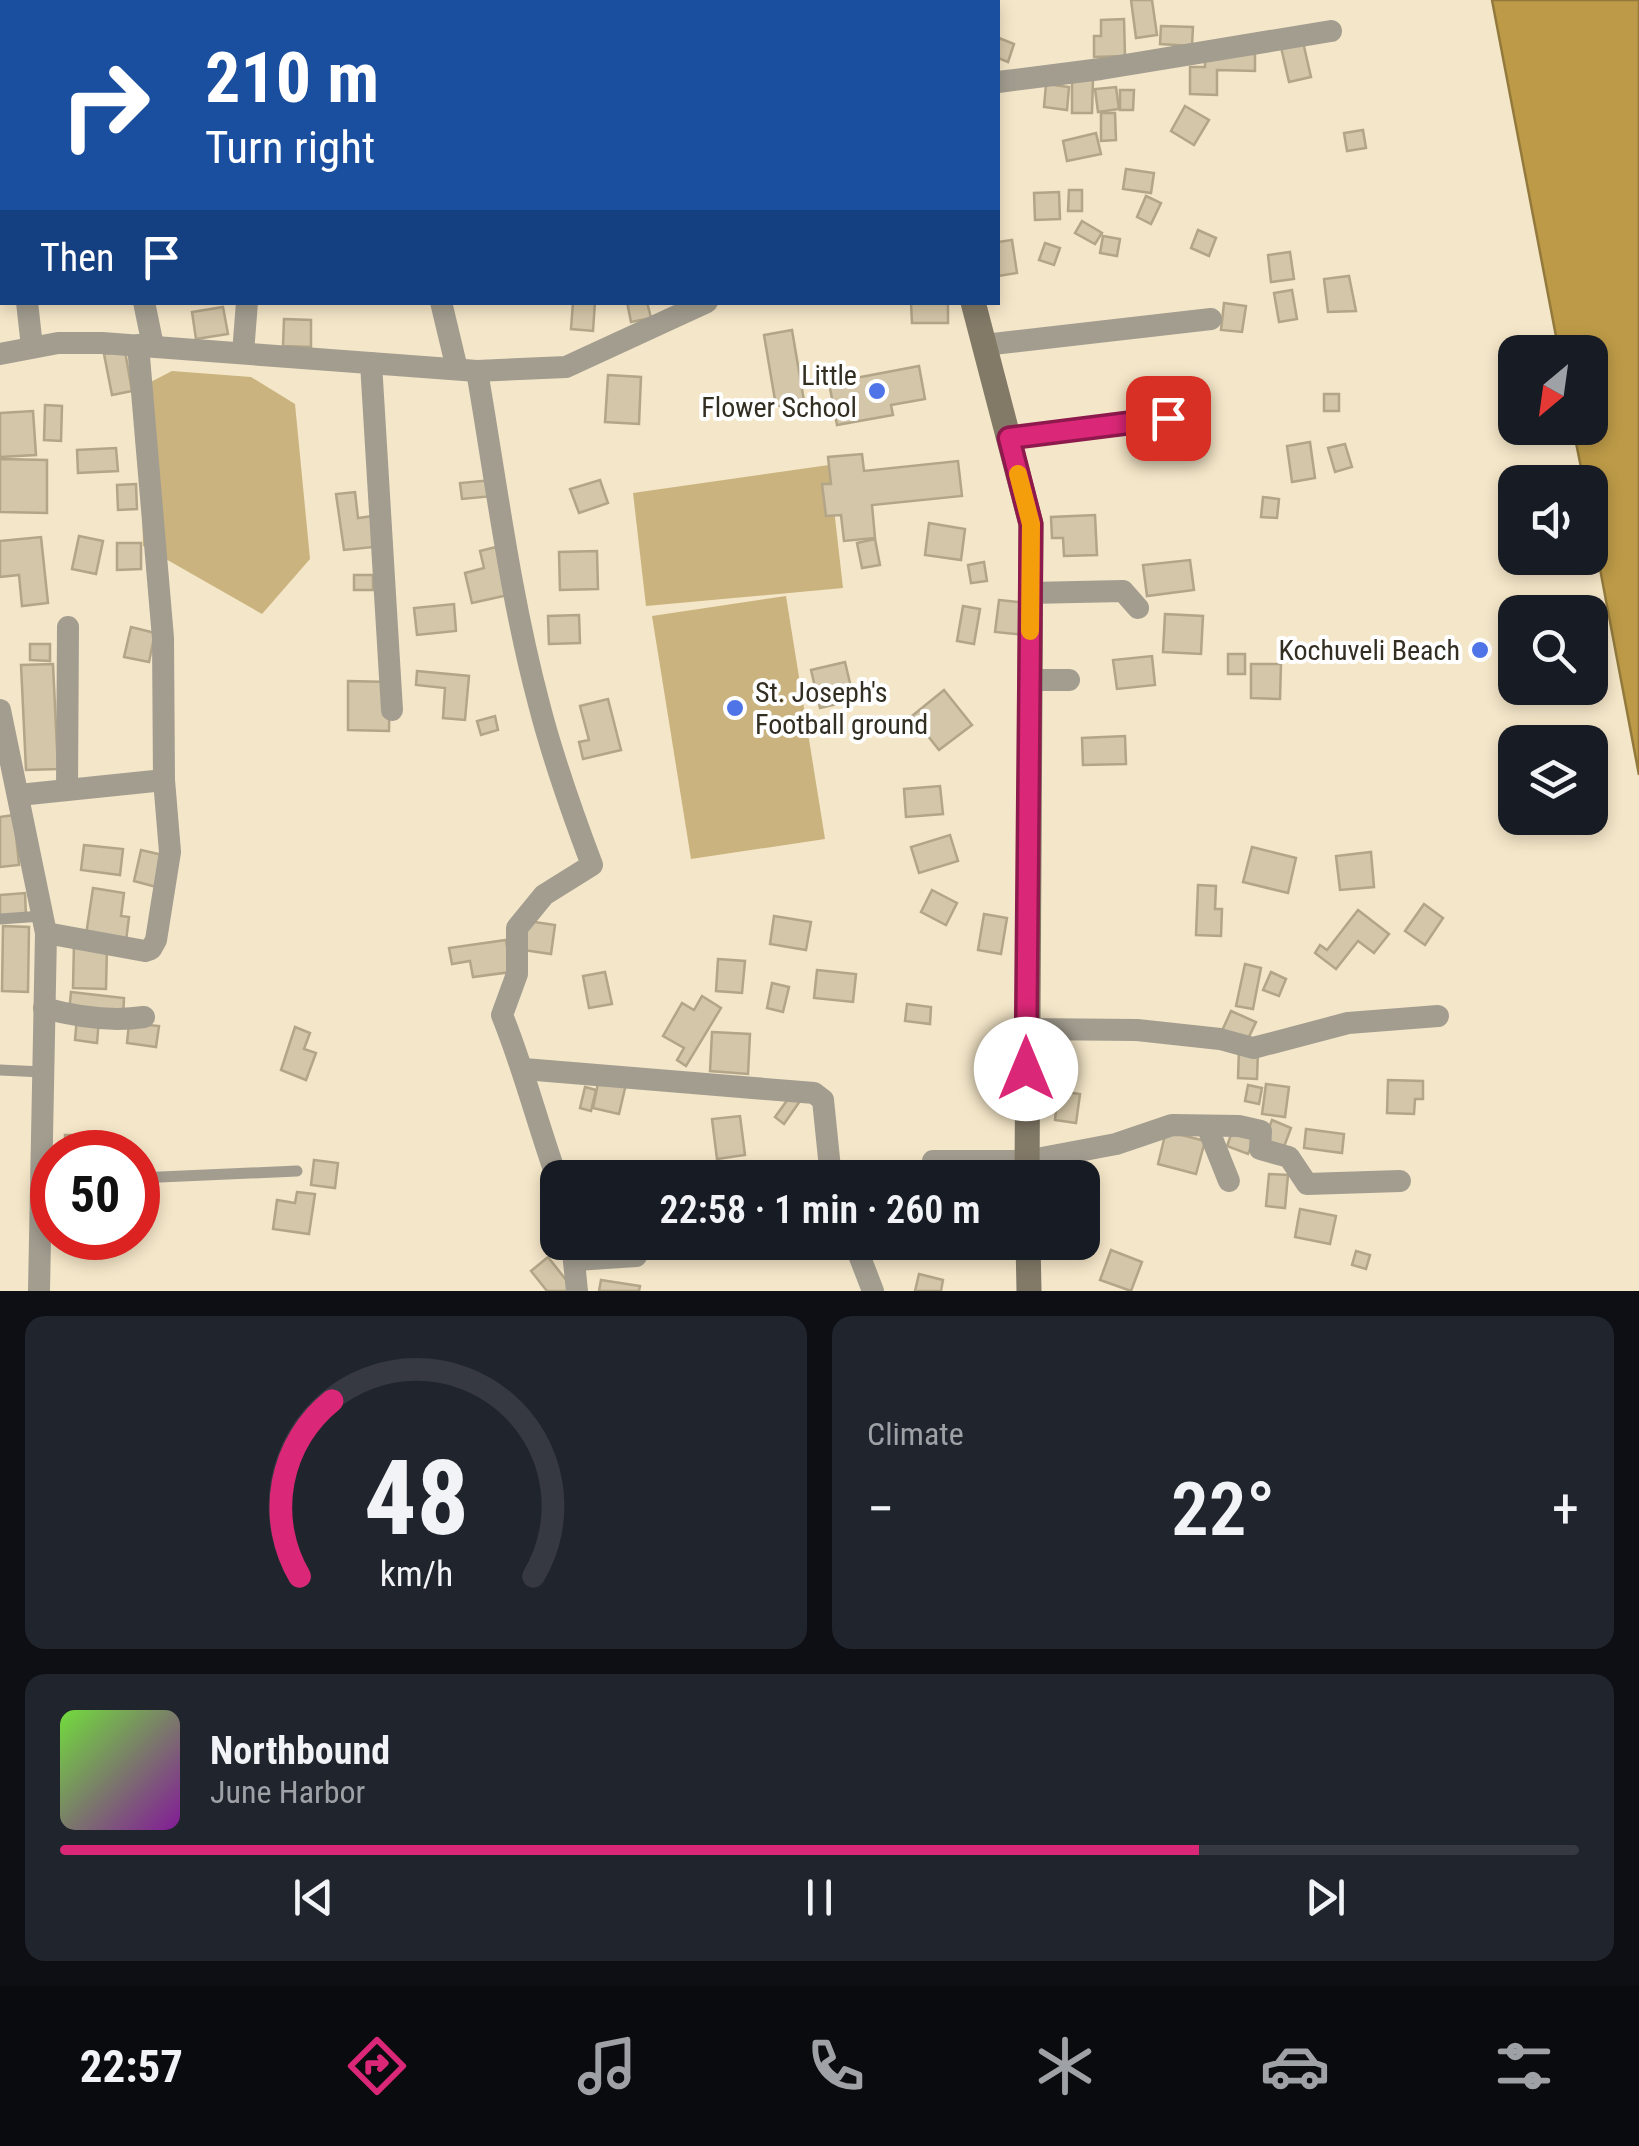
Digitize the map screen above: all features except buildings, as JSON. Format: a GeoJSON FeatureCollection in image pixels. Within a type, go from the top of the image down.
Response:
{"type":"FeatureCollection","features":[{"type":"Feature","properties":{"kind":"main road"},"geometry":{"type":"LineString","coordinates":[[974,305],[1031,524],[1026,1160]]}},
{"type":"Feature","properties":{"kind":"main road"},"geometry":{"type":"LineString","coordinates":[[1029,1260],[1030,1291]]}},
{"type":"Feature","properties":{"kind":"street"},"geometry":{"type":"LineString","coordinates":[[1000,82],[1085,72],[1331,31]]}},
{"type":"Feature","properties":{"kind":"street"},"geometry":{"type":"LineString","coordinates":[[27,305],[32,347]]}},
{"type":"Feature","properties":{"kind":"street"},"geometry":{"type":"LineString","coordinates":[[44,925],[145,951],[156,940],[170,852],[164,780],[163,638],[144,305]]}},
{"type":"Feature","properties":{"kind":"street"},"geometry":{"type":"LineString","coordinates":[[243,353],[247,305]]}},
{"type":"Feature","properties":{"kind":"street"},"geometry":{"type":"LineString","coordinates":[[442,305],[467,370],[539,704],[567,799],[592,865],[544,895],[516,928],[517,974],[502,1015],[524,1069],[530,1104],[550,1160]]}},
{"type":"Feature","properties":{"kind":"street"},"geometry":{"type":"LineString","coordinates":[[0,354],[72,343],[532,371],[566,367],[700,305]]}},
{"type":"Feature","properties":{"kind":"street"},"geometry":{"type":"LineString","coordinates":[[984,345],[1211,320]]}},
{"type":"Feature","properties":{"kind":"street"},"geometry":{"type":"LineString","coordinates":[[372,364],[392,710]]}},
{"type":"Feature","properties":{"kind":"street"},"geometry":{"type":"LineString","coordinates":[[1009,438],[1168,418]]}},
{"type":"Feature","properties":{"kind":"street"},"geometry":{"type":"LineString","coordinates":[[1030,593],[1123,590],[1138,608]]}},
{"type":"Feature","properties":{"kind":"street"},"geometry":{"type":"LineString","coordinates":[[68,627],[68,789]]}},
{"type":"Feature","properties":{"kind":"street"},"geometry":{"type":"LineString","coordinates":[[1029,680],[1069,680]]}},
{"type":"Feature","properties":{"kind":"street"},"geometry":{"type":"LineString","coordinates":[[0,710],[44,925],[46,1130]]}},
{"type":"Feature","properties":{"kind":"street"},"geometry":{"type":"LineString","coordinates":[[20,795],[164,780]]}},
{"type":"Feature","properties":{"kind":"street"},"geometry":{"type":"LineString","coordinates":[[44,1008],[72,1016],[144,1017]]}},
{"type":"Feature","properties":{"kind":"street"},"geometry":{"type":"LineString","coordinates":[[1026,1029],[1137,1030],[1220,1039],[1253,1048],[1348,1023],[1438,1016]]}},
{"type":"Feature","properties":{"kind":"street"},"geometry":{"type":"LineString","coordinates":[[524,1069],[814,1092],[823,1100],[829,1160]]}},
{"type":"Feature","properties":{"kind":"street"},"geometry":{"type":"LineString","coordinates":[[1061,1160],[1172,1125],[1239,1126],[1262,1131],[1260,1149],[1289,1158],[1307,1184],[1400,1182]]}},
{"type":"Feature","properties":{"kind":"street"},"geometry":{"type":"LineString","coordinates":[[1207,1126],[1228,1181]]}},
{"type":"Feature","properties":{"kind":"street"},"geometry":{"type":"LineString","coordinates":[[39,1291],[42,1260]]}},
{"type":"Feature","properties":{"kind":"street"},"geometry":{"type":"LineString","coordinates":[[575,1260],[577,1291]]}},
{"type":"Feature","properties":{"kind":"street"},"geometry":{"type":"LineString","coordinates":[[861,1260],[872,1291]]}},
{"type":"Feature","properties":{"kind":"lane"},"geometry":{"type":"LineString","coordinates":[[0,919],[44,925]]}},
{"type":"Feature","properties":{"kind":"lane"},"geometry":{"type":"LineString","coordinates":[[0,1070],[43,1072]]}},
{"type":"Feature","properties":{"kind":"lane"},"geometry":{"type":"LineString","coordinates":[[160,1177],[298,1171]]}},
{"type":"Feature","properties":{"kind":"shaded area"},"geometry":{"type":"Polygon","coordinates":[[[1492,0],[1639,0],[1639,775],[1608,595],[1601,575],[1608,575],[1608,465],[1581,465],[1576,445],[1608,445],[1608,335],[1556,335],[1492,0]]]}},
{"type":"Feature","properties":{"kind":"shaded area"},"geometry":{"type":"Polygon","coordinates":[[[172,371],[251,377],[295,404],[310,559],[262,614],[143,546],[139,388],[172,371]]]}},
{"type":"Feature","properties":{"kind":"shaded area"},"geometry":{"type":"Polygon","coordinates":[[[829,465],[843,588],[646,606],[633,493],[829,465]]]}},
{"type":"Feature","properties":{"kind":"shaded area","name":"St. Joseph's Football ground"},"geometry":{"type":"Polygon","coordinates":[[[786,596],[825,839],[691,859],[652,616],[786,596]]]}},
{"type":"Feature","properties":{"kind":"slow traffic"},"geometry":{"type":"LineString","coordinates":[[1018,474],[1031,524],[1030,631]]}},
{"type":"Feature","properties":{"kind":"place","name":"Little Flower School"},"geometry":{"type":"Point","coordinates":[877,391]}},
{"type":"Feature","properties":{"kind":"place","name":"Kochuveli Beach"},"geometry":{"type":"Point","coordinates":[1480,650]}},
{"type":"Feature","properties":{"kind":"place","name":"St. Joseph's Football ground"},"geometry":{"type":"Point","coordinates":[735,708]}},
{"type":"Feature","properties":{"kind":"route"},"geometry":{"type":"LineString","coordinates":[[1026,1069],[1031,524],[1009,438],[1168,418]]}}]}
